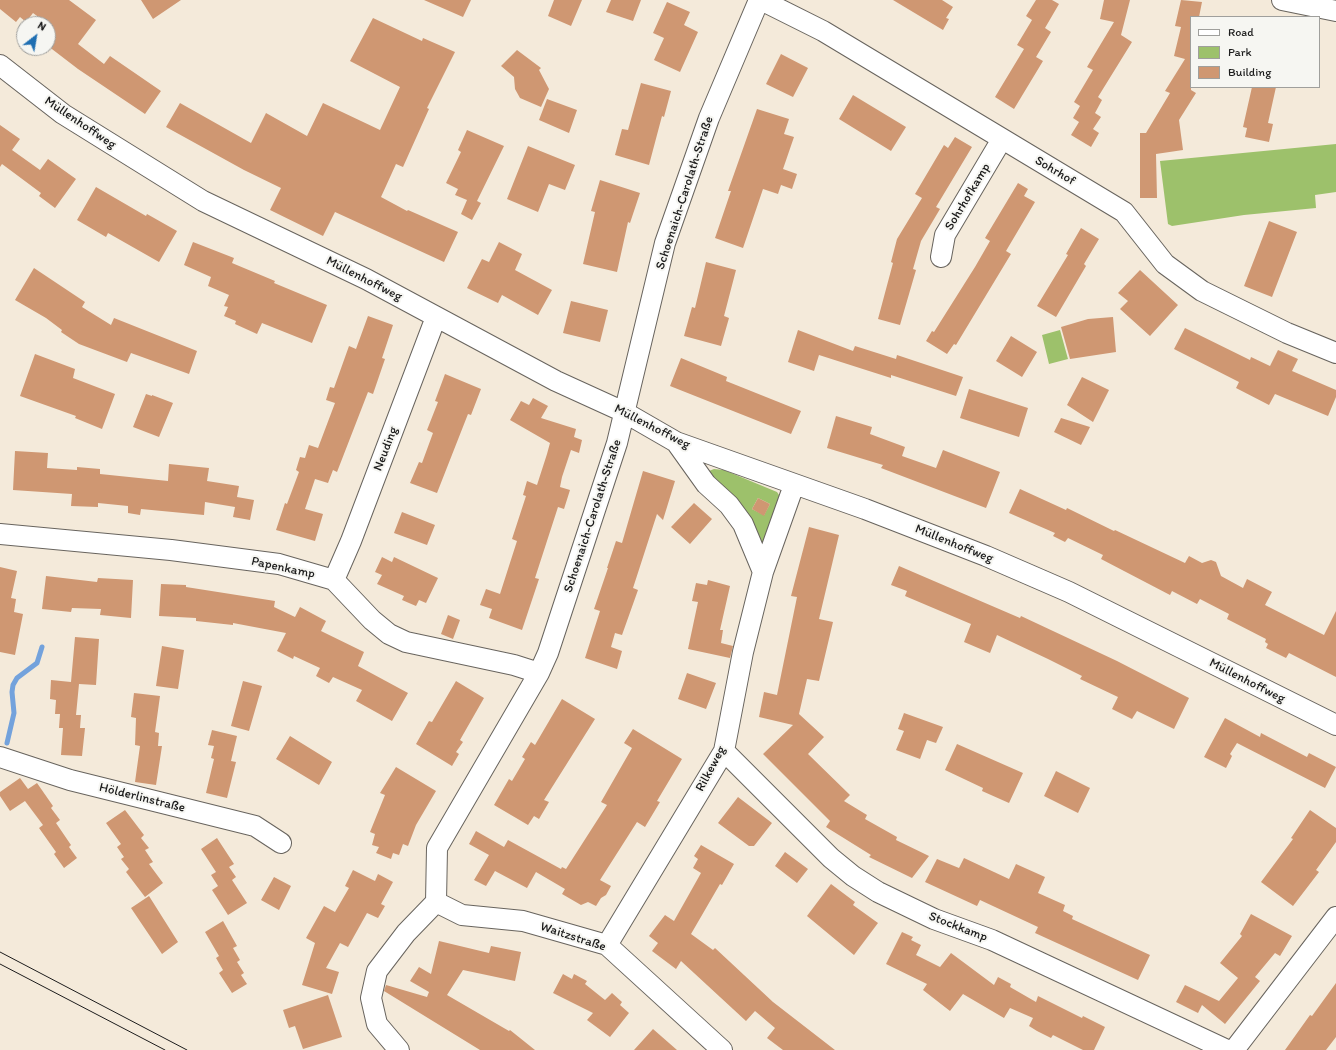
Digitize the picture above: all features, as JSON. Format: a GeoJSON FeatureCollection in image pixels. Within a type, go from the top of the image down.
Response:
{"type":"FeatureCollection","features":[{"type":"Feature","properties":{"kind":"street","name":"Sohrhof"},"geometry":{"type":"LineString","coordinates":[[760,0],[823,32],[1124,212],[1165,264],[1202,291],[1287,333],[1336,353]]}},
{"type":"Feature","properties":{"kind":"street","name":"Schoenaich-Carolath-Straße"},"geometry":{"type":"LineString","coordinates":[[436,902],[437,848],[539,673],[548,653],[614,451],[665,242],[709,118],[760,0]]}},
{"type":"Feature","properties":{"kind":"street"},"geometry":{"type":"LineString","coordinates":[[1282,0],[1336,11]]}},
{"type":"Feature","properties":{"kind":"street","name":"Müllenhoffweg"},"geometry":{"type":"LineString","coordinates":[[0,65],[63,114],[203,200],[366,278],[556,381],[624,412],[676,442],[865,509],[986,556],[1069,592],[1336,725]]}},
{"type":"Feature","properties":{"kind":"street","name":"Sohrhofkamp"},"geometry":{"type":"LineString","coordinates":[[941,257],[944,236],[1002,139]]}},
{"type":"Feature","properties":{"kind":"street","name":"Neuding"},"geometry":{"type":"LineString","coordinates":[[334,580],[351,542],[436,317]]}},
{"type":"Feature","properties":{"kind":"street"},"geometry":{"type":"LineString","coordinates":[[676,442],[706,484],[729,505],[743,524],[762,572]]}},
{"type":"Feature","properties":{"kind":"street","name":"Rilkeweg"},"geometry":{"type":"LineString","coordinates":[[607,945],[724,751],[743,652],[762,572],[794,485]]}},
{"type":"Feature","properties":{"kind":"street","name":"Papenkamp"},"geometry":{"type":"LineString","coordinates":[[0,534],[171,550],[279,564],[334,580]]}},
{"type":"Feature","properties":{"kind":"street"},"geometry":{"type":"LineString","coordinates":[[334,580],[372,620],[388,634],[406,642],[514,665],[539,673]]}},
{"type":"Feature","properties":{"kind":"street","name":"Stockkamp"},"geometry":{"type":"LineString","coordinates":[[724,751],[831,858],[853,876],[878,892],[934,918],[992,940],[1227,1050]]}},
{"type":"Feature","properties":{"kind":"street","name":"Hölderlinstraße"},"geometry":{"type":"LineString","coordinates":[[0,757],[70,780],[255,826],[281,843]]}},
{"type":"Feature","properties":{"kind":"street"},"geometry":{"type":"LineString","coordinates":[[399,1050],[377,1024],[371,998],[377,971],[406,933],[436,902]]}},
{"type":"Feature","properties":{"kind":"street","name":"Waitzstraße"},"geometry":{"type":"LineString","coordinates":[[436,902],[462,915],[523,922],[607,945],[722,1050]]}},
{"type":"Feature","properties":{"kind":"street"},"geometry":{"type":"LineString","coordinates":[[1234,1050],[1336,917]]}},
{"type":"Feature","properties":{"kind":"green space"},"geometry":{"type":"Polygon","coordinates":[[[1336,144],[1336,192],[1315,195],[1316,208],[1244,215],[1172,226],[1168,224],[1160,161],[1336,144]]]}},
{"type":"Feature","properties":{"kind":"green space"},"geometry":{"type":"Polygon","coordinates":[[[1060,330],[1068,359],[1049,364],[1042,335],[1060,330]]]}},
{"type":"Feature","properties":{"kind":"green space"},"geometry":{"type":"Polygon","coordinates":[[[714,469],[724,470],[777,492],[781,498],[761,547],[707,476],[709,471],[714,469]],[[758,498],[752,509],[764,515],[770,504],[758,498]]]}},
{"type":"Feature","properties":{"kind":"building"},"geometry":{"type":"Polygon","coordinates":[[[0,0],[69,0],[96,20],[78,44],[104,64],[110,56],[161,91],[145,114],[78,69],[56,52],[56,16],[37,16],[33,13],[31,16],[16,16],[16,22],[0,9],[0,0]]]}},
{"type":"Feature","properties":{"kind":"building"},"geometry":{"type":"Polygon","coordinates":[[[141,0],[181,0],[153,19],[141,0]]]}},
{"type":"Feature","properties":{"kind":"building"},"geometry":{"type":"Polygon","coordinates":[[[424,0],[471,0],[463,17],[424,0]]]}},
{"type":"Feature","properties":{"kind":"building"},"geometry":{"type":"Polygon","coordinates":[[[554,0],[582,0],[571,26],[548,16],[554,0]]]}},
{"type":"Feature","properties":{"kind":"building"},"geometry":{"type":"Polygon","coordinates":[[[611,0],[641,0],[633,21],[606,12],[611,0]]]}},
{"type":"Feature","properties":{"kind":"building"},"geometry":{"type":"Polygon","coordinates":[[[893,0],[942,0],[953,7],[946,18],[949,19],[943,30],[893,0]]]}},
{"type":"Feature","properties":{"kind":"building"},"geometry":{"type":"Polygon","coordinates":[[[1036,0],[1052,0],[1059,4],[1045,28],[1051,32],[1036,57],[1043,61],[1014,109],[995,97],[1024,49],[1017,45],[1032,20],[1026,16],[1036,0]]]}},
{"type":"Feature","properties":{"kind":"building"},"geometry":{"type":"Polygon","coordinates":[[[1104,0],[1130,0],[1121,35],[1132,42],[1098,97],[1102,100],[1095,113],[1101,117],[1093,129],[1099,133],[1091,147],[1071,135],[1079,122],[1073,118],[1080,106],[1074,102],[1093,70],[1087,67],[1114,22],[1100,19],[1104,0]]]}},
{"type":"Feature","properties":{"kind":"building"},"geometry":{"type":"Polygon","coordinates":[[[1181,0],[1202,2],[1199,16],[1190,16],[1190,88],[1196,93],[1179,120],[1183,150],[1156,154],[1157,198],[1140,198],[1140,133],[1146,133],[1170,93],[1165,91],[1185,59],[1174,56],[1181,27],[1175,26],[1181,0]]]}},
{"type":"Feature","properties":{"kind":"building"},"geometry":{"type":"Polygon","coordinates":[[[667,2],[690,12],[684,25],[698,32],[680,72],[654,60],[664,38],[653,33],[667,2]]]}},
{"type":"Feature","properties":{"kind":"building"},"geometry":{"type":"Polygon","coordinates":[[[373,18],[422,41],[423,38],[455,52],[427,108],[429,109],[403,167],[396,164],[381,197],[407,211],[408,210],[458,232],[444,262],[335,212],[323,236],[270,210],[281,188],[244,170],[166,127],[180,103],[251,143],[266,113],[307,136],[323,103],[380,130],[400,87],[350,61],[373,18]]]}},
{"type":"Feature","properties":{"kind":"building"},"geometry":{"type":"Polygon","coordinates":[[[517,50],[541,68],[539,70],[549,89],[541,107],[520,98],[515,89],[514,77],[501,66],[517,50]]]}},
{"type":"Feature","properties":{"kind":"building"},"geometry":{"type":"Polygon","coordinates":[[[781,54],[808,68],[793,97],[766,84],[781,54]]]}},
{"type":"Feature","properties":{"kind":"building"},"geometry":{"type":"Polygon","coordinates":[[[641,83],[671,91],[664,117],[662,116],[649,165],[615,155],[622,129],[628,130],[641,83]]]}},
{"type":"Feature","properties":{"kind":"building"},"geometry":{"type":"Polygon","coordinates":[[[1252,88],[1276,88],[1268,123],[1273,124],[1269,142],[1245,137],[1247,128],[1243,127],[1252,88]]]}},
{"type":"Feature","properties":{"kind":"building"},"geometry":{"type":"Polygon","coordinates":[[[853,95],[906,127],[891,151],[839,119],[853,95]]]}},
{"type":"Feature","properties":{"kind":"building"},"geometry":{"type":"Polygon","coordinates":[[[547,99],[577,110],[569,133],[539,120],[547,99]]]}},
{"type":"Feature","properties":{"kind":"building"},"geometry":{"type":"Polygon","coordinates":[[[757,109],[789,119],[784,134],[794,137],[783,169],[797,174],[792,189],[781,185],[778,194],[763,189],[743,248],[715,238],[731,191],[728,191],[757,109]]]}},
{"type":"Feature","properties":{"kind":"building"},"geometry":{"type":"Polygon","coordinates":[[[0,125],[20,139],[12,150],[40,170],[48,159],[76,179],[55,208],[39,196],[41,193],[2,164],[0,167],[0,125]]]}},
{"type":"Feature","properties":{"kind":"building"},"geometry":{"type":"Polygon","coordinates":[[[467,130],[504,146],[477,201],[481,203],[472,220],[461,214],[467,200],[455,195],[458,189],[446,183],[461,152],[458,150],[467,130]]]}},
{"type":"Feature","properties":{"kind":"building"},"geometry":{"type":"Polygon","coordinates":[[[955,137],[972,147],[936,207],[940,209],[921,241],[913,269],[916,270],[900,325],[878,319],[893,263],[891,262],[897,239],[922,198],[915,194],[944,145],[948,148],[955,137]]]}},
{"type":"Feature","properties":{"kind":"building"},"geometry":{"type":"Polygon","coordinates":[[[528,146],[575,165],[565,190],[549,184],[538,212],[507,199],[528,146]]]}},
{"type":"Feature","properties":{"kind":"building"},"geometry":{"type":"Polygon","coordinates":[[[600,180],[640,193],[630,223],[628,222],[617,272],[583,264],[595,212],[591,211],[600,180]]]}},
{"type":"Feature","properties":{"kind":"building"},"geometry":{"type":"Polygon","coordinates":[[[1018,183],[1028,189],[1024,196],[1035,202],[1006,251],[1011,254],[956,345],[954,344],[947,354],[926,341],[932,331],[934,332],[975,267],[990,241],[985,238],[1018,183]]]}},
{"type":"Feature","properties":{"kind":"building"},"geometry":{"type":"Polygon","coordinates":[[[96,187],[146,216],[147,214],[177,231],[159,262],[108,233],[106,237],[77,220],[96,187]]]}},
{"type":"Feature","properties":{"kind":"building"},"geometry":{"type":"Polygon","coordinates":[[[1269,221],[1297,232],[1272,297],[1244,286],[1269,221]]]}},
{"type":"Feature","properties":{"kind":"building"},"geometry":{"type":"Polygon","coordinates":[[[1081,228],[1099,239],[1084,264],[1086,266],[1056,317],[1037,306],[1068,255],[1066,254],[1081,228]]]}},
{"type":"Feature","properties":{"kind":"building"},"geometry":{"type":"Polygon","coordinates":[[[193,242],[234,258],[232,263],[275,281],[274,283],[327,305],[312,343],[262,323],[257,334],[235,324],[236,321],[224,316],[228,307],[224,306],[229,295],[208,286],[211,277],[184,265],[193,242]]]}},
{"type":"Feature","properties":{"kind":"building"},"geometry":{"type":"Polygon","coordinates":[[[499,242],[522,254],[515,270],[552,290],[538,315],[502,295],[498,303],[467,288],[482,259],[489,262],[499,242]]]}},
{"type":"Feature","properties":{"kind":"building"},"geometry":{"type":"Polygon","coordinates":[[[706,262],[736,270],[724,316],[729,318],[721,346],[684,336],[692,307],[695,308],[706,262]]]}},
{"type":"Feature","properties":{"kind":"building"},"geometry":{"type":"Polygon","coordinates":[[[34,268],[85,302],[82,307],[111,325],[114,318],[197,351],[189,374],[131,353],[127,362],[79,344],[61,332],[62,330],[46,318],[15,300],[34,268]]]}},
{"type":"Feature","properties":{"kind":"building"},"geometry":{"type":"Polygon","coordinates":[[[1140,270],[1178,305],[1150,336],[1120,309],[1128,301],[1118,293],[1140,270]]]}},
{"type":"Feature","properties":{"kind":"building"},"geometry":{"type":"Polygon","coordinates":[[[571,301],[608,310],[600,342],[563,333],[571,301]]]}},
{"type":"Feature","properties":{"kind":"building"},"geometry":{"type":"Polygon","coordinates":[[[368,316],[393,325],[382,358],[385,359],[373,394],[368,392],[337,472],[333,470],[328,483],[315,479],[305,509],[323,514],[315,541],[276,530],[285,503],[287,504],[299,472],[296,470],[300,457],[305,458],[309,445],[318,448],[335,403],[326,400],[330,387],[334,388],[349,346],[356,349],[368,316]]]}},
{"type":"Feature","properties":{"kind":"building"},"geometry":{"type":"Polygon","coordinates":[[[1113,317],[1116,352],[1070,359],[1061,327],[1088,319],[1113,317]]]}},
{"type":"Feature","properties":{"kind":"building"},"geometry":{"type":"Polygon","coordinates":[[[1185,328],[1250,360],[1251,357],[1270,366],[1278,350],[1298,359],[1292,371],[1336,390],[1336,397],[1328,416],[1275,394],[1269,405],[1236,388],[1239,382],[1174,349],[1185,328]]]}},
{"type":"Feature","properties":{"kind":"building"},"geometry":{"type":"Polygon","coordinates":[[[798,330],[853,351],[855,346],[896,359],[897,355],[963,377],[956,396],[891,375],[891,378],[819,355],[814,371],[788,362],[798,330]]]}},
{"type":"Feature","properties":{"kind":"building"},"geometry":{"type":"Polygon","coordinates":[[[1011,336],[1037,352],[1022,377],[996,361],[1011,336]]]}},
{"type":"Feature","properties":{"kind":"building"},"geometry":{"type":"Polygon","coordinates":[[[35,354],[75,369],[73,378],[115,394],[102,429],[75,418],[76,416],[20,396],[35,354]]]}},
{"type":"Feature","properties":{"kind":"building"},"geometry":{"type":"Polygon","coordinates":[[[681,358],[727,377],[726,381],[801,411],[791,434],[670,386],[681,358]]]}},
{"type":"Feature","properties":{"kind":"building"},"geometry":{"type":"Polygon","coordinates":[[[445,374],[481,389],[471,415],[468,414],[437,493],[410,483],[419,462],[422,463],[433,433],[427,430],[438,402],[435,401],[445,374]]]}},
{"type":"Feature","properties":{"kind":"building"},"geometry":{"type":"Polygon","coordinates":[[[1082,377],[1109,390],[1093,422],[1067,405],[1082,377]]]}},
{"type":"Feature","properties":{"kind":"building"},"geometry":{"type":"Polygon","coordinates":[[[969,389],[1028,408],[1019,437],[960,418],[969,389]]]}},
{"type":"Feature","properties":{"kind":"building"},"geometry":{"type":"Polygon","coordinates":[[[146,394],[173,403],[159,437],[133,427],[146,394]]]}},
{"type":"Feature","properties":{"kind":"building"},"geometry":{"type":"Polygon","coordinates":[[[533,398],[548,406],[541,418],[576,429],[574,437],[582,440],[579,453],[571,450],[562,477],[560,487],[570,490],[564,509],[558,507],[535,578],[539,579],[522,630],[489,618],[492,609],[480,605],[486,589],[500,594],[517,541],[512,539],[526,496],[523,495],[527,481],[537,485],[550,443],[510,420],[521,401],[529,405],[533,398]]]}},
{"type":"Feature","properties":{"kind":"building"},"geometry":{"type":"Polygon","coordinates":[[[836,416],[872,427],[870,434],[905,447],[902,456],[936,468],[943,450],[1000,472],[986,508],[881,468],[883,465],[827,448],[836,416]]]}},
{"type":"Feature","properties":{"kind":"building"},"geometry":{"type":"Polygon","coordinates":[[[1061,418],[1090,427],[1081,445],[1054,432],[1061,418]]]}},
{"type":"Feature","properties":{"kind":"building"},"geometry":{"type":"Polygon","coordinates":[[[15,451],[48,453],[47,468],[77,470],[77,467],[100,469],[100,474],[168,481],[169,464],[209,468],[207,481],[239,486],[237,497],[254,500],[250,520],[233,517],[235,507],[205,502],[204,515],[141,509],[140,515],[128,513],[128,506],[98,503],[98,507],[71,506],[72,494],[13,490],[15,451]]]}},
{"type":"Feature","properties":{"kind":"building"},"geometry":{"type":"Polygon","coordinates":[[[643,471],[675,481],[663,520],[657,514],[633,588],[638,590],[622,635],[615,633],[611,647],[622,651],[617,669],[585,658],[600,611],[594,609],[616,541],[622,543],[643,471]]]}},
{"type":"Feature","properties":{"kind":"building"},"geometry":{"type":"Polygon","coordinates":[[[1020,489],[1066,510],[1067,508],[1185,563],[1189,556],[1202,563],[1211,560],[1216,562],[1221,576],[1243,588],[1247,579],[1272,592],[1265,605],[1324,635],[1336,611],[1336,677],[1289,653],[1286,658],[1266,648],[1268,644],[1265,642],[1266,639],[1227,619],[1229,614],[1200,599],[1197,604],[1172,591],[1170,595],[1101,559],[1103,555],[1068,538],[1065,542],[1053,536],[1055,533],[1009,513],[1020,489]]]}},
{"type":"Feature","properties":{"kind":"building"},"geometry":{"type":"Polygon","coordinates":[[[758,498],[770,504],[764,516],[752,509],[758,498]]]}},
{"type":"Feature","properties":{"kind":"building"},"geometry":{"type":"Polygon","coordinates":[[[694,503],[712,519],[690,544],[671,527],[694,503]]]}},
{"type":"Feature","properties":{"kind":"building"},"geometry":{"type":"Polygon","coordinates":[[[402,512],[435,525],[427,545],[394,533],[402,512]]]}},
{"type":"Feature","properties":{"kind":"building"},"geometry":{"type":"Polygon","coordinates":[[[809,527],[839,535],[819,619],[833,622],[819,681],[807,679],[799,714],[824,737],[808,754],[850,795],[844,801],[867,815],[865,819],[897,837],[896,840],[929,856],[912,878],[869,857],[871,855],[826,827],[830,821],[763,754],[793,725],[759,717],[764,692],[777,695],[797,597],[791,596],[809,527]]]}},
{"type":"Feature","properties":{"kind":"building"},"geometry":{"type":"Polygon","coordinates":[[[382,557],[392,562],[394,557],[438,578],[426,603],[419,600],[416,606],[402,600],[404,596],[377,584],[382,575],[375,572],[382,557]]]}},
{"type":"Feature","properties":{"kind":"building"},"geometry":{"type":"Polygon","coordinates":[[[899,566],[1020,618],[1021,616],[1117,661],[1189,698],[1174,729],[1137,711],[1132,719],[1112,709],[1118,697],[1080,679],[1082,676],[997,635],[990,653],[964,642],[971,624],[905,596],[907,591],[891,585],[899,566]]]}},
{"type":"Feature","properties":{"kind":"building"},"geometry":{"type":"Polygon","coordinates":[[[0,567],[17,571],[11,598],[16,599],[14,612],[23,614],[15,655],[0,652],[0,567]]]}},
{"type":"Feature","properties":{"kind":"building"},"geometry":{"type":"Polygon","coordinates":[[[46,576],[97,582],[98,578],[133,580],[131,618],[100,615],[101,609],[72,608],[71,612],[42,609],[46,576]]]}},
{"type":"Feature","properties":{"kind":"building"},"geometry":{"type":"Polygon","coordinates":[[[708,580],[730,586],[720,630],[723,630],[721,643],[733,646],[730,658],[688,649],[698,602],[692,601],[696,583],[707,585],[708,580]]]}},
{"type":"Feature","properties":{"kind":"building"},"geometry":{"type":"Polygon","coordinates":[[[161,584],[186,585],[186,587],[275,601],[274,607],[295,617],[300,607],[326,621],[321,631],[364,652],[358,666],[408,693],[392,721],[356,701],[362,690],[333,677],[329,683],[316,676],[320,668],[294,656],[293,659],[277,651],[286,633],[233,623],[233,625],[196,621],[196,618],[159,616],[161,584]]]}},
{"type":"Feature","properties":{"kind":"building"},"geometry":{"type":"Polygon","coordinates":[[[448,615],[460,620],[453,639],[441,634],[448,615]]]}},
{"type":"Feature","properties":{"kind":"building"},"geometry":{"type":"Polygon","coordinates":[[[75,637],[99,639],[96,685],[79,684],[76,715],[81,715],[80,728],[85,728],[82,756],[61,755],[63,728],[59,728],[60,714],[55,714],[56,700],[50,699],[51,680],[71,682],[75,637]]]}},
{"type":"Feature","properties":{"kind":"building"},"geometry":{"type":"Polygon","coordinates":[[[162,646],[184,650],[178,689],[156,686],[162,646]]]}},
{"type":"Feature","properties":{"kind":"building"},"geometry":{"type":"Polygon","coordinates":[[[687,673],[716,683],[706,709],[678,699],[687,673]]]}},
{"type":"Feature","properties":{"kind":"building"},"geometry":{"type":"Polygon","coordinates":[[[243,681],[262,686],[249,731],[231,726],[243,681]]]}},
{"type":"Feature","properties":{"kind":"building"},"geometry":{"type":"Polygon","coordinates":[[[456,681],[484,698],[460,740],[463,742],[456,752],[459,754],[452,766],[416,744],[429,721],[432,722],[456,681]]]}},
{"type":"Feature","properties":{"kind":"building"},"geometry":{"type":"Polygon","coordinates":[[[134,693],[160,696],[155,732],[159,733],[158,746],[162,746],[156,785],[135,782],[140,746],[135,745],[136,718],[131,717],[134,693]]]}},
{"type":"Feature","properties":{"kind":"building"},"geometry":{"type":"Polygon","coordinates":[[[562,699],[595,719],[544,800],[549,802],[539,819],[534,816],[528,825],[494,805],[509,779],[512,781],[525,759],[522,757],[531,742],[535,745],[562,699]]]}},
{"type":"Feature","properties":{"kind":"building"},"geometry":{"type":"Polygon","coordinates":[[[904,713],[943,727],[936,743],[927,740],[920,759],[896,750],[904,731],[898,729],[904,713]]]}},
{"type":"Feature","properties":{"kind":"building"},"geometry":{"type":"Polygon","coordinates":[[[1225,718],[1260,737],[1261,733],[1307,757],[1309,753],[1336,767],[1325,788],[1237,743],[1230,754],[1232,756],[1226,768],[1204,757],[1225,718]]]}},
{"type":"Feature","properties":{"kind":"building"},"geometry":{"type":"Polygon","coordinates":[[[633,729],[682,759],[657,801],[660,802],[645,827],[637,822],[600,880],[611,886],[606,895],[601,898],[596,906],[588,902],[581,905],[562,894],[565,889],[536,872],[527,888],[495,871],[486,886],[474,880],[489,855],[469,844],[476,831],[504,847],[508,840],[561,869],[562,867],[566,869],[607,805],[601,802],[632,748],[624,743],[633,729]]]}},
{"type":"Feature","properties":{"kind":"building"},"geometry":{"type":"Polygon","coordinates":[[[212,730],[237,736],[231,761],[236,762],[227,798],[206,793],[214,759],[211,758],[214,746],[208,745],[212,730]]]}},
{"type":"Feature","properties":{"kind":"building"},"geometry":{"type":"Polygon","coordinates":[[[290,736],[332,762],[319,785],[276,759],[290,736]]]}},
{"type":"Feature","properties":{"kind":"building"},"geometry":{"type":"Polygon","coordinates":[[[957,744],[1023,773],[1009,803],[982,791],[983,788],[945,770],[957,744]]]}},
{"type":"Feature","properties":{"kind":"building"},"geometry":{"type":"Polygon","coordinates":[[[396,767],[436,791],[416,825],[408,846],[403,844],[399,855],[393,853],[391,859],[376,853],[379,847],[372,845],[375,834],[370,832],[385,795],[380,793],[396,767]]]}},
{"type":"Feature","properties":{"kind":"building"},"geometry":{"type":"Polygon","coordinates":[[[1056,771],[1090,788],[1078,813],[1044,796],[1056,771]]]}},
{"type":"Feature","properties":{"kind":"building"},"geometry":{"type":"Polygon","coordinates":[[[20,778],[28,789],[37,783],[53,806],[51,808],[60,820],[56,823],[71,845],[69,847],[77,858],[64,868],[54,854],[56,852],[39,828],[43,825],[25,801],[10,811],[0,796],[0,792],[20,778]]]}},
{"type":"Feature","properties":{"kind":"building"},"geometry":{"type":"Polygon","coordinates":[[[738,797],[772,823],[754,846],[749,846],[718,823],[738,797]]]}},
{"type":"Feature","properties":{"kind":"building"},"geometry":{"type":"Polygon","coordinates":[[[125,810],[144,835],[141,838],[149,848],[145,850],[153,862],[149,864],[163,883],[145,897],[126,872],[129,869],[121,859],[124,857],[117,847],[121,844],[106,823],[125,810]]]}},
{"type":"Feature","properties":{"kind":"building"},"geometry":{"type":"Polygon","coordinates":[[[1310,810],[1336,828],[1336,842],[1316,870],[1319,872],[1293,906],[1261,882],[1293,839],[1291,838],[1310,810]]]}},
{"type":"Feature","properties":{"kind":"building"},"geometry":{"type":"Polygon","coordinates":[[[217,838],[234,864],[229,867],[236,877],[232,880],[247,903],[228,915],[212,890],[218,886],[211,875],[216,872],[201,849],[217,838]]]}},
{"type":"Feature","properties":{"kind":"building"},"geometry":{"type":"Polygon","coordinates":[[[701,845],[734,864],[722,885],[720,884],[691,934],[713,950],[715,948],[773,1002],[835,1050],[783,1050],[767,1038],[775,1028],[755,1011],[746,1021],[681,961],[676,969],[652,951],[658,943],[649,936],[665,915],[674,921],[701,873],[693,868],[698,859],[694,856],[701,845]]]}},
{"type":"Feature","properties":{"kind":"building"},"geometry":{"type":"Polygon","coordinates":[[[785,852],[808,869],[797,883],[775,866],[785,852]]]}},
{"type":"Feature","properties":{"kind":"building"},"geometry":{"type":"Polygon","coordinates":[[[964,858],[1009,879],[1016,864],[1045,877],[1038,893],[1065,905],[1063,911],[1073,916],[1072,919],[1150,955],[1138,980],[1035,933],[1038,927],[980,900],[977,906],[925,882],[937,859],[959,868],[964,858]]]}},
{"type":"Feature","properties":{"kind":"building"},"geometry":{"type":"Polygon","coordinates":[[[353,870],[375,881],[378,874],[393,882],[381,904],[385,906],[378,918],[367,913],[348,947],[340,943],[326,968],[339,972],[332,994],[302,985],[315,943],[306,938],[324,906],[335,912],[349,888],[345,886],[353,870]]]}},
{"type":"Feature","properties":{"kind":"building"},"geometry":{"type":"Polygon","coordinates":[[[274,877],[291,886],[279,910],[261,900],[274,877]]]}},
{"type":"Feature","properties":{"kind":"building"},"geometry":{"type":"Polygon","coordinates":[[[831,884],[855,902],[853,905],[878,923],[854,955],[807,916],[831,884]]]}},
{"type":"Feature","properties":{"kind":"building"},"geometry":{"type":"Polygon","coordinates":[[[149,896],[178,942],[162,954],[131,908],[149,896]]]}},
{"type":"Feature","properties":{"kind":"building"},"geometry":{"type":"Polygon","coordinates":[[[1251,914],[1292,936],[1280,956],[1275,953],[1255,977],[1260,981],[1225,1024],[1202,1005],[1198,1013],[1176,1002],[1185,985],[1219,1001],[1238,978],[1220,963],[1242,936],[1240,934],[1251,914]]]}},
{"type":"Feature","properties":{"kind":"building"},"geometry":{"type":"Polygon","coordinates":[[[223,921],[237,946],[233,948],[240,960],[237,962],[244,973],[241,975],[247,984],[232,993],[219,973],[223,970],[216,958],[219,956],[205,932],[223,921]]]}},
{"type":"Feature","properties":{"kind":"building"},"geometry":{"type":"Polygon","coordinates":[[[902,932],[913,937],[911,940],[921,945],[916,955],[940,967],[951,953],[994,985],[998,977],[1011,984],[1010,987],[1036,1002],[1038,996],[1082,1018],[1083,1016],[1105,1027],[1094,1050],[1083,1050],[1053,1035],[1051,1038],[1037,1031],[1029,1026],[1033,1018],[1010,1008],[1004,1018],[963,994],[950,1011],[923,990],[927,984],[886,964],[902,932]]]}},
{"type":"Feature","properties":{"kind":"building"},"geometry":{"type":"Polygon","coordinates":[[[439,941],[489,953],[491,946],[521,952],[515,981],[463,970],[447,995],[509,1031],[510,1030],[535,1050],[480,1050],[384,991],[386,985],[427,997],[429,992],[410,981],[419,967],[431,974],[439,941]]]}},
{"type":"Feature","properties":{"kind":"building"},"geometry":{"type":"Polygon","coordinates":[[[563,974],[572,979],[574,974],[587,981],[585,984],[605,1000],[612,993],[622,1002],[620,1005],[629,1013],[610,1037],[587,1020],[593,1013],[553,993],[563,974]]]}},
{"type":"Feature","properties":{"kind":"building"},"geometry":{"type":"Polygon","coordinates":[[[1336,983],[1336,1037],[1326,1050],[1285,1050],[1310,1015],[1312,1016],[1336,983]]]}},
{"type":"Feature","properties":{"kind":"building"},"geometry":{"type":"Polygon","coordinates":[[[328,995],[342,1037],[303,1049],[295,1026],[289,1028],[283,1010],[328,995]]]}},
{"type":"Feature","properties":{"kind":"building"},"geometry":{"type":"Polygon","coordinates":[[[653,1029],[677,1050],[634,1050],[653,1029]]]}},
{"type":"Feature","properties":{"kind":"waterway"},"geometry":{"type":"LineString","coordinates":[[7,743],[14,713],[12,692],[13,685],[17,678],[37,663],[42,647]]}},
{"type":"Feature","properties":{"kind":"tram line"},"geometry":{"type":"LineString","coordinates":[[0,952],[187,1050]]}},
{"type":"Feature","properties":{"kind":"tram line"},"geometry":{"type":"LineString","coordinates":[[0,964],[165,1050]]}}]}
